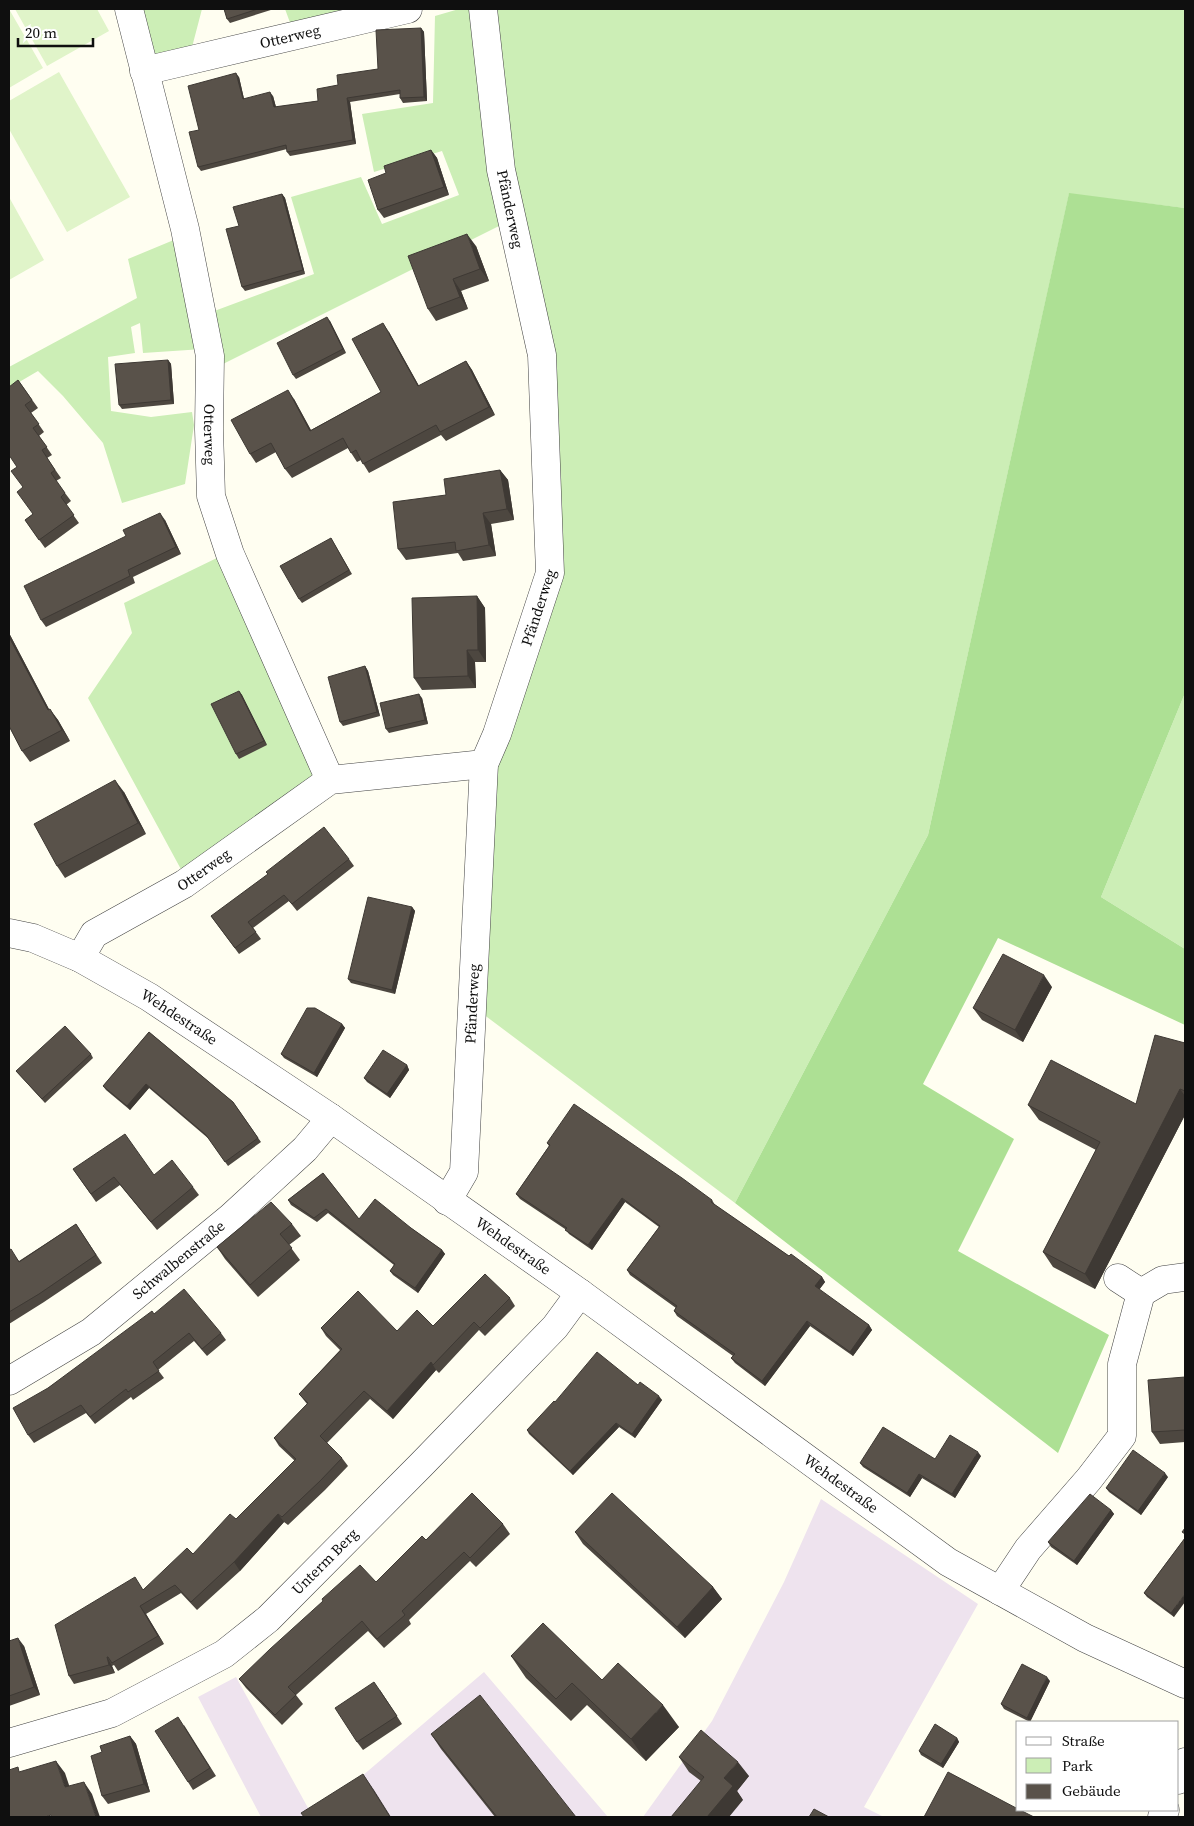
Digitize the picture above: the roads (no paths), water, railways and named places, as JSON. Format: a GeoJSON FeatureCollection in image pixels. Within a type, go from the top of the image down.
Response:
{"type":"FeatureCollection","features":[{"type":"Feature","properties":{"kind":"street","name":"Otterweg"},"geometry":{"type":"LineString","coordinates":[[129,9],[185,230],[210,356],[209,429],[211,496],[230,554],[330,780]]}},
{"type":"Feature","properties":{"kind":"street","name":"Otterweg"},"geometry":{"type":"LineString","coordinates":[[144,72],[408,9]]}},
{"type":"Feature","properties":{"kind":"street","name":"Pfänderweg"},"geometry":{"type":"LineString","coordinates":[[447,1201],[464,1172],[484,764],[497,734],[550,573],[542,355],[501,170],[483,9]]}},
{"type":"Feature","properties":{"kind":"street","name":"Otterweg"},"geometry":{"type":"LineString","coordinates":[[80,958],[94,934],[184,884],[330,780],[484,764]]}},
{"type":"Feature","properties":{"kind":"street","name":"Wehdestraße"},"geometry":{"type":"LineString","coordinates":[[9,933],[32,938],[80,958],[149,997],[331,1118],[580,1293],[948,1562],[1084,1638],[1185,1684]]}},
{"type":"Feature","properties":{"kind":"street","name":"Schwalbenstraße"},"geometry":{"type":"LineString","coordinates":[[9,1381],[90,1332],[231,1217],[305,1149],[331,1118]]}},
{"type":"Feature","properties":{"kind":"street"},"geometry":{"type":"LineString","coordinates":[[1000,1591],[1028,1549],[1089,1479],[1122,1436],[1122,1364],[1141,1293],[1163,1280],[1185,1277]]}},
{"type":"Feature","properties":{"kind":"street"},"geometry":{"type":"LineString","coordinates":[[1118,1278],[1141,1293]]}},
{"type":"Feature","properties":{"kind":"street","name":"Unterm Berg"},"geometry":{"type":"LineString","coordinates":[[9,1743],[112,1713],[224,1654],[268,1619],[414,1472],[555,1327],[580,1293]]}},
{"type":"Feature","properties":{"kind":"street"},"geometry":{"type":"LineString","coordinates":[[1179,1777],[1185,1762]]}}]}
